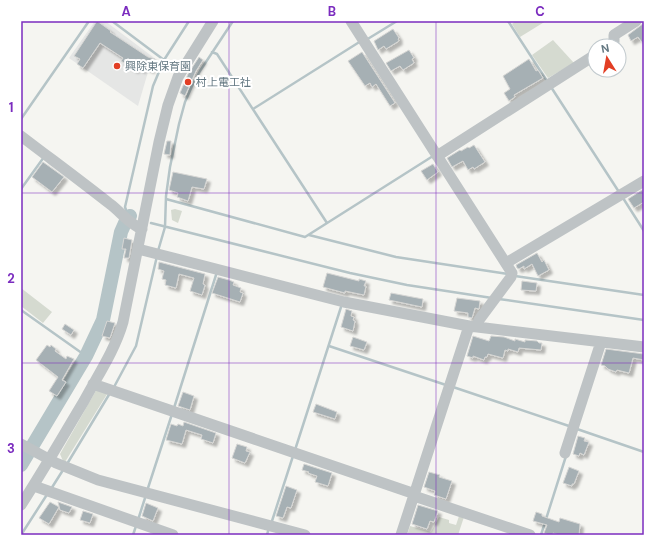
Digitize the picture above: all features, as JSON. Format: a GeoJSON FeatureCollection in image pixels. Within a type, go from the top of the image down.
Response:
{"type":"FeatureCollection","features":[{"type":"Feature","properties":{"kind":"street"},"geometry":{"type":"LineString","coordinates":[[21,505],[34,486],[113,349],[120,331],[159,142],[172,93],[181,72],[213,21]]}},
{"type":"Feature","properties":{"kind":"street"},"geometry":{"type":"LineString","coordinates":[[350,21],[506,263],[511,275],[496,298],[473,326],[402,535]]}},
{"type":"Feature","properties":{"kind":"street"},"geometry":{"type":"LineString","coordinates":[[614,38],[616,34],[636,21]]}},
{"type":"Feature","properties":{"kind":"street"},"geometry":{"type":"LineString","coordinates":[[436,154],[587,60]]}},
{"type":"Feature","properties":{"kind":"street"},"geometry":{"type":"LineString","coordinates":[[21,136],[109,203],[135,227],[142,229]]}},
{"type":"Feature","properties":{"kind":"street"},"geometry":{"type":"LineString","coordinates":[[506,263],[644,181]]}},
{"type":"Feature","properties":{"kind":"street"},"geometry":{"type":"LineString","coordinates":[[138,249],[344,302],[473,326],[644,347]]}},
{"type":"Feature","properties":{"kind":"street"},"geometry":{"type":"LineString","coordinates":[[565,454],[601,342]]}},
{"type":"Feature","properties":{"kind":"street"},"geometry":{"type":"LineString","coordinates":[[94,384],[530,535]]}},
{"type":"Feature","properties":{"kind":"street"},"geometry":{"type":"LineString","coordinates":[[27,448],[65,467],[104,481],[305,535]]}},
{"type":"Feature","properties":{"kind":"street"},"geometry":{"type":"LineString","coordinates":[[34,486],[173,535]]}},
{"type":"Feature","properties":{"kind":"shaded area","name":"興除東保育園"},"geometry":{"type":"Polygon","coordinates":[[[95,21],[105,21],[157,60],[151,73],[148,72],[138,106],[69,58],[95,21]]]}},
{"type":"Feature","properties":{"kind":"shaded area"},"geometry":{"type":"Polygon","coordinates":[[[516,21],[546,21],[520,37],[512,24],[516,21]]]}},
{"type":"Feature","properties":{"kind":"shaded area"},"geometry":{"type":"Polygon","coordinates":[[[553,40],[574,63],[548,78],[532,55],[553,40]]]}},
{"type":"Feature","properties":{"kind":"shaded area"},"geometry":{"type":"Polygon","coordinates":[[[175,209],[182,211],[178,223],[172,220],[171,210],[175,209]]]}},
{"type":"Feature","properties":{"kind":"shaded area"},"geometry":{"type":"Polygon","coordinates":[[[21,288],[52,312],[43,323],[21,306],[21,288]]]}},
{"type":"Feature","properties":{"kind":"shaded area"},"geometry":{"type":"Polygon","coordinates":[[[98,387],[109,391],[65,462],[60,454],[98,387]]]}},
{"type":"Feature","properties":{"kind":"shaded area"},"geometry":{"type":"Polygon","coordinates":[[[459,516],[464,517],[458,535],[407,535],[410,526],[431,532],[439,517],[449,520],[449,523],[456,525],[459,516]]]}},
{"type":"Feature","properties":{"kind":"building"},"geometry":{"type":"Polygon","coordinates":[[[97,21],[111,31],[110,32],[148,57],[155,59],[151,70],[144,67],[142,70],[137,67],[135,70],[121,61],[123,58],[100,43],[83,68],[77,64],[80,59],[74,56],[97,21]]]}},
{"type":"Feature","properties":{"kind":"building"},"geometry":{"type":"Polygon","coordinates":[[[644,23],[644,45],[638,37],[631,41],[628,35],[644,23]]]}},
{"type":"Feature","properties":{"kind":"building"},"geometry":{"type":"Polygon","coordinates":[[[393,29],[399,38],[399,41],[386,49],[384,46],[378,50],[374,41],[393,29]]]}},
{"type":"Feature","properties":{"kind":"building"},"geometry":{"type":"Polygon","coordinates":[[[409,50],[414,58],[412,59],[414,63],[403,70],[400,66],[391,71],[386,63],[409,50]]]}},
{"type":"Feature","properties":{"kind":"building"},"geometry":{"type":"Polygon","coordinates":[[[362,52],[395,103],[390,106],[376,84],[372,87],[370,83],[365,86],[348,61],[362,52]]]}},
{"type":"Feature","properties":{"kind":"building","name":"村上電工社"},"geometry":{"type":"Polygon","coordinates":[[[199,57],[203,60],[196,71],[185,96],[180,93],[188,74],[199,57]]]}},
{"type":"Feature","properties":{"kind":"building"},"geometry":{"type":"Polygon","coordinates":[[[529,59],[536,71],[538,70],[543,78],[514,95],[515,97],[509,101],[504,93],[510,89],[503,76],[529,59]]]}},
{"type":"Feature","properties":{"kind":"building"},"geometry":{"type":"Polygon","coordinates":[[[167,141],[171,141],[170,155],[164,154],[167,141]]]}},
{"type":"Feature","properties":{"kind":"building"},"geometry":{"type":"Polygon","coordinates":[[[474,145],[485,162],[474,169],[473,167],[468,170],[463,161],[452,167],[447,158],[460,150],[461,151],[474,145]]]}},
{"type":"Feature","properties":{"kind":"building"},"geometry":{"type":"Polygon","coordinates":[[[43,162],[64,177],[52,192],[32,177],[43,162]]]}},
{"type":"Feature","properties":{"kind":"building"},"geometry":{"type":"Polygon","coordinates":[[[433,164],[438,172],[427,180],[421,171],[433,164]]]}},
{"type":"Feature","properties":{"kind":"building"},"geometry":{"type":"Polygon","coordinates":[[[173,172],[207,179],[204,189],[192,187],[188,201],[177,197],[178,193],[169,190],[173,172]]]}},
{"type":"Feature","properties":{"kind":"building"},"geometry":{"type":"Polygon","coordinates":[[[642,190],[644,193],[644,202],[634,208],[628,199],[642,190]]]}},
{"type":"Feature","properties":{"kind":"building"},"geometry":{"type":"Polygon","coordinates":[[[124,238],[132,240],[129,258],[124,258],[126,249],[122,249],[124,238]]]}},
{"type":"Feature","properties":{"kind":"building"},"geometry":{"type":"Polygon","coordinates":[[[537,253],[542,262],[544,260],[549,270],[538,276],[532,264],[524,269],[524,266],[519,269],[517,268],[516,265],[537,253]]]}},
{"type":"Feature","properties":{"kind":"building"},"geometry":{"type":"Polygon","coordinates":[[[159,262],[205,274],[203,284],[205,285],[202,295],[190,291],[194,278],[179,274],[176,288],[165,285],[166,280],[162,279],[164,271],[158,269],[159,262]]]}},
{"type":"Feature","properties":{"kind":"building"},"geometry":{"type":"Polygon","coordinates":[[[327,273],[359,281],[359,279],[366,281],[364,286],[366,286],[364,295],[345,291],[345,293],[323,287],[327,273]]]}},
{"type":"Feature","properties":{"kind":"building"},"geometry":{"type":"Polygon","coordinates":[[[218,277],[234,282],[233,285],[241,288],[240,292],[243,293],[240,302],[212,293],[218,277]]]}},
{"type":"Feature","properties":{"kind":"building"},"geometry":{"type":"Polygon","coordinates":[[[522,281],[537,283],[536,291],[521,290],[522,281]]]}},
{"type":"Feature","properties":{"kind":"building"},"geometry":{"type":"Polygon","coordinates":[[[391,293],[423,299],[422,307],[389,300],[391,293]]]}},
{"type":"Feature","properties":{"kind":"building"},"geometry":{"type":"Polygon","coordinates":[[[457,298],[480,301],[479,309],[475,308],[472,318],[468,317],[468,313],[454,311],[457,298]]]}},
{"type":"Feature","properties":{"kind":"building"},"geometry":{"type":"Polygon","coordinates":[[[346,309],[352,311],[351,316],[354,317],[353,320],[355,321],[353,331],[341,327],[346,309]]]}},
{"type":"Feature","properties":{"kind":"building"},"geometry":{"type":"Polygon","coordinates":[[[107,321],[115,323],[110,338],[102,336],[107,321]]]}},
{"type":"Feature","properties":{"kind":"building"},"geometry":{"type":"Polygon","coordinates":[[[65,324],[74,330],[71,335],[62,329],[65,324]]]}},
{"type":"Feature","properties":{"kind":"building"},"geometry":{"type":"Polygon","coordinates":[[[473,336],[489,341],[491,336],[504,337],[515,341],[515,339],[525,342],[525,340],[537,341],[542,343],[541,350],[519,348],[518,352],[508,349],[508,351],[505,350],[503,358],[488,354],[484,360],[473,356],[473,358],[467,356],[473,336]]]}},
{"type":"Feature","properties":{"kind":"building"},"geometry":{"type":"Polygon","coordinates":[[[353,337],[367,342],[364,350],[350,346],[353,337]]]}},
{"type":"Feature","properties":{"kind":"building"},"geometry":{"type":"Polygon","coordinates":[[[47,345],[50,347],[51,345],[56,349],[55,351],[66,359],[67,356],[74,359],[62,380],[66,382],[57,396],[49,391],[58,377],[36,360],[47,345]]]}},
{"type":"Feature","properties":{"kind":"building"},"geometry":{"type":"Polygon","coordinates":[[[606,349],[644,354],[644,360],[633,358],[629,373],[617,370],[616,372],[601,365],[606,349]]]}},
{"type":"Feature","properties":{"kind":"building"},"geometry":{"type":"Polygon","coordinates":[[[183,392],[194,396],[190,410],[178,406],[183,392]]]}},
{"type":"Feature","properties":{"kind":"building"},"geometry":{"type":"Polygon","coordinates":[[[316,404],[337,412],[335,419],[313,412],[316,404]]]}},
{"type":"Feature","properties":{"kind":"building"},"geometry":{"type":"Polygon","coordinates":[[[184,422],[216,433],[213,443],[201,439],[202,435],[186,430],[182,444],[166,440],[171,424],[183,426],[184,422]]]}},
{"type":"Feature","properties":{"kind":"building"},"geometry":{"type":"Polygon","coordinates":[[[578,436],[585,438],[584,441],[589,442],[584,455],[580,453],[579,456],[573,454],[578,436]]]}},
{"type":"Feature","properties":{"kind":"building"},"geometry":{"type":"Polygon","coordinates":[[[237,444],[247,447],[246,451],[250,452],[245,463],[232,458],[237,444]]]}},
{"type":"Feature","properties":{"kind":"building"},"geometry":{"type":"Polygon","coordinates":[[[304,464],[332,473],[328,486],[315,482],[317,476],[302,470],[304,464]]]}},
{"type":"Feature","properties":{"kind":"building"},"geometry":{"type":"Polygon","coordinates":[[[569,467],[579,471],[572,486],[563,483],[569,467]]]}},
{"type":"Feature","properties":{"kind":"building"},"geometry":{"type":"Polygon","coordinates":[[[429,472],[440,475],[439,477],[452,481],[446,499],[434,495],[435,491],[424,487],[429,472]]]}},
{"type":"Feature","properties":{"kind":"building"},"geometry":{"type":"Polygon","coordinates":[[[286,486],[297,490],[291,508],[287,507],[283,518],[276,516],[286,486]]]}},
{"type":"Feature","properties":{"kind":"building"},"geometry":{"type":"Polygon","coordinates":[[[50,502],[59,507],[49,524],[39,518],[50,502]]]}},
{"type":"Feature","properties":{"kind":"building"},"geometry":{"type":"Polygon","coordinates":[[[58,502],[72,507],[69,513],[60,510],[58,502]]]}},
{"type":"Feature","properties":{"kind":"building"},"geometry":{"type":"Polygon","coordinates":[[[146,503],[158,508],[153,521],[142,516],[146,503]]]}},
{"type":"Feature","properties":{"kind":"building"},"geometry":{"type":"Polygon","coordinates":[[[418,505],[438,511],[434,522],[430,521],[427,529],[412,524],[418,505]]]}},
{"type":"Feature","properties":{"kind":"building"},"geometry":{"type":"Polygon","coordinates":[[[83,511],[93,514],[90,523],[80,520],[83,511]]]}},
{"type":"Feature","properties":{"kind":"building"},"geometry":{"type":"Polygon","coordinates":[[[536,512],[542,514],[542,516],[559,522],[560,518],[580,524],[579,535],[559,535],[553,533],[553,535],[549,535],[544,533],[547,525],[533,521],[536,512]]]}},
{"type":"Feature","properties":{"kind":"waterway"},"geometry":{"type":"LineString","coordinates":[[21,119],[89,21]]}},
{"type":"Feature","properties":{"kind":"waterway"},"geometry":{"type":"LineString","coordinates":[[112,21],[164,60]]}},
{"type":"Feature","properties":{"kind":"waterway"},"geometry":{"type":"LineString","coordinates":[[127,213],[125,207],[153,86],[164,60],[189,21]]}},
{"type":"Feature","properties":{"kind":"waterway"},"geometry":{"type":"LineString","coordinates":[[158,251],[165,227],[166,196],[170,167],[185,102],[200,71],[233,21]]}},
{"type":"Feature","properties":{"kind":"waterway"},"geometry":{"type":"LineString","coordinates":[[366,40],[397,21]]}},
{"type":"Feature","properties":{"kind":"waterway"},"geometry":{"type":"LineString","coordinates":[[508,21],[547,81]]}},
{"type":"Feature","properties":{"kind":"waterway"},"geometry":{"type":"LineString","coordinates":[[253,109],[361,41]]}},
{"type":"Feature","properties":{"kind":"waterway"},"geometry":{"type":"LineString","coordinates":[[212,52],[217,54],[327,223]]}},
{"type":"Feature","properties":{"kind":"waterway"},"geometry":{"type":"LineString","coordinates":[[551,87],[619,192]]}},
{"type":"Feature","properties":{"kind":"waterway"},"geometry":{"type":"LineString","coordinates":[[166,199],[305,237],[433,156]]}},
{"type":"Feature","properties":{"kind":"waterway"},"geometry":{"type":"LineString","coordinates":[[21,189],[44,157]]}},
{"type":"Feature","properties":{"kind":"waterway"},"geometry":{"type":"LineString","coordinates":[[623,198],[644,231]]}},
{"type":"Feature","properties":{"kind":"waterway"},"geometry":{"type":"LineString","coordinates":[[21,465],[86,356],[103,320],[121,232],[130,216]]}},
{"type":"Feature","properties":{"kind":"waterway"},"geometry":{"type":"LineString","coordinates":[[151,223],[350,273],[407,285],[492,298]]}},
{"type":"Feature","properties":{"kind":"waterway"},"geometry":{"type":"LineString","coordinates":[[309,235],[396,257],[508,274]]}},
{"type":"Feature","properties":{"kind":"waterway"},"geometry":{"type":"LineString","coordinates":[[114,387],[136,346],[157,256]]}},
{"type":"Feature","properties":{"kind":"waterway"},"geometry":{"type":"LineString","coordinates":[[174,408],[216,275]]}},
{"type":"Feature","properties":{"kind":"waterway"},"geometry":{"type":"LineString","coordinates":[[515,276],[644,295]]}},
{"type":"Feature","properties":{"kind":"waterway"},"geometry":{"type":"LineString","coordinates":[[499,299],[644,320]]}},
{"type":"Feature","properties":{"kind":"waterway"},"geometry":{"type":"LineString","coordinates":[[295,450],[341,307]]}},
{"type":"Feature","properties":{"kind":"waterway"},"geometry":{"type":"LineString","coordinates":[[21,310],[86,356]]}},
{"type":"Feature","properties":{"kind":"waterway"},"geometry":{"type":"LineString","coordinates":[[329,346],[446,385]]}},
{"type":"Feature","properties":{"kind":"waterway"},"geometry":{"type":"LineString","coordinates":[[453,387],[569,426]]}},
{"type":"Feature","properties":{"kind":"waterway"},"geometry":{"type":"LineString","coordinates":[[67,464],[110,393]]}},
{"type":"Feature","properties":{"kind":"waterway"},"geometry":{"type":"LineString","coordinates":[[148,488],[172,414]]}},
{"type":"Feature","properties":{"kind":"waterway"},"geometry":{"type":"LineString","coordinates":[[577,429],[644,452]]}},
{"type":"Feature","properties":{"kind":"waterway"},"geometry":{"type":"LineString","coordinates":[[272,521],[293,456]]}},
{"type":"Feature","properties":{"kind":"waterway"},"geometry":{"type":"LineString","coordinates":[[541,535],[566,456]]}},
{"type":"Feature","properties":{"kind":"waterway"},"geometry":{"type":"LineString","coordinates":[[51,489],[63,470]]}},
{"type":"Feature","properties":{"kind":"waterway"},"geometry":{"type":"LineString","coordinates":[[21,535],[48,493]]}},
{"type":"Feature","properties":{"kind":"waterway"},"geometry":{"type":"LineString","coordinates":[[138,520],[145,498]]}},
{"type":"Feature","properties":{"kind":"waterway"},"geometry":{"type":"LineString","coordinates":[[133,535],[136,526]]}},
{"type":"Feature","properties":{"kind":"waterway"},"geometry":{"type":"LineString","coordinates":[[267,535],[268,531]]}},
{"type":"Feature","properties":{"kind":"place","name":"興除東保育園"},"geometry":{"type":"Point","coordinates":[117,66]}},
{"type":"Feature","properties":{"kind":"place","name":"村上電工社"},"geometry":{"type":"Point","coordinates":[188,82]}}]}
